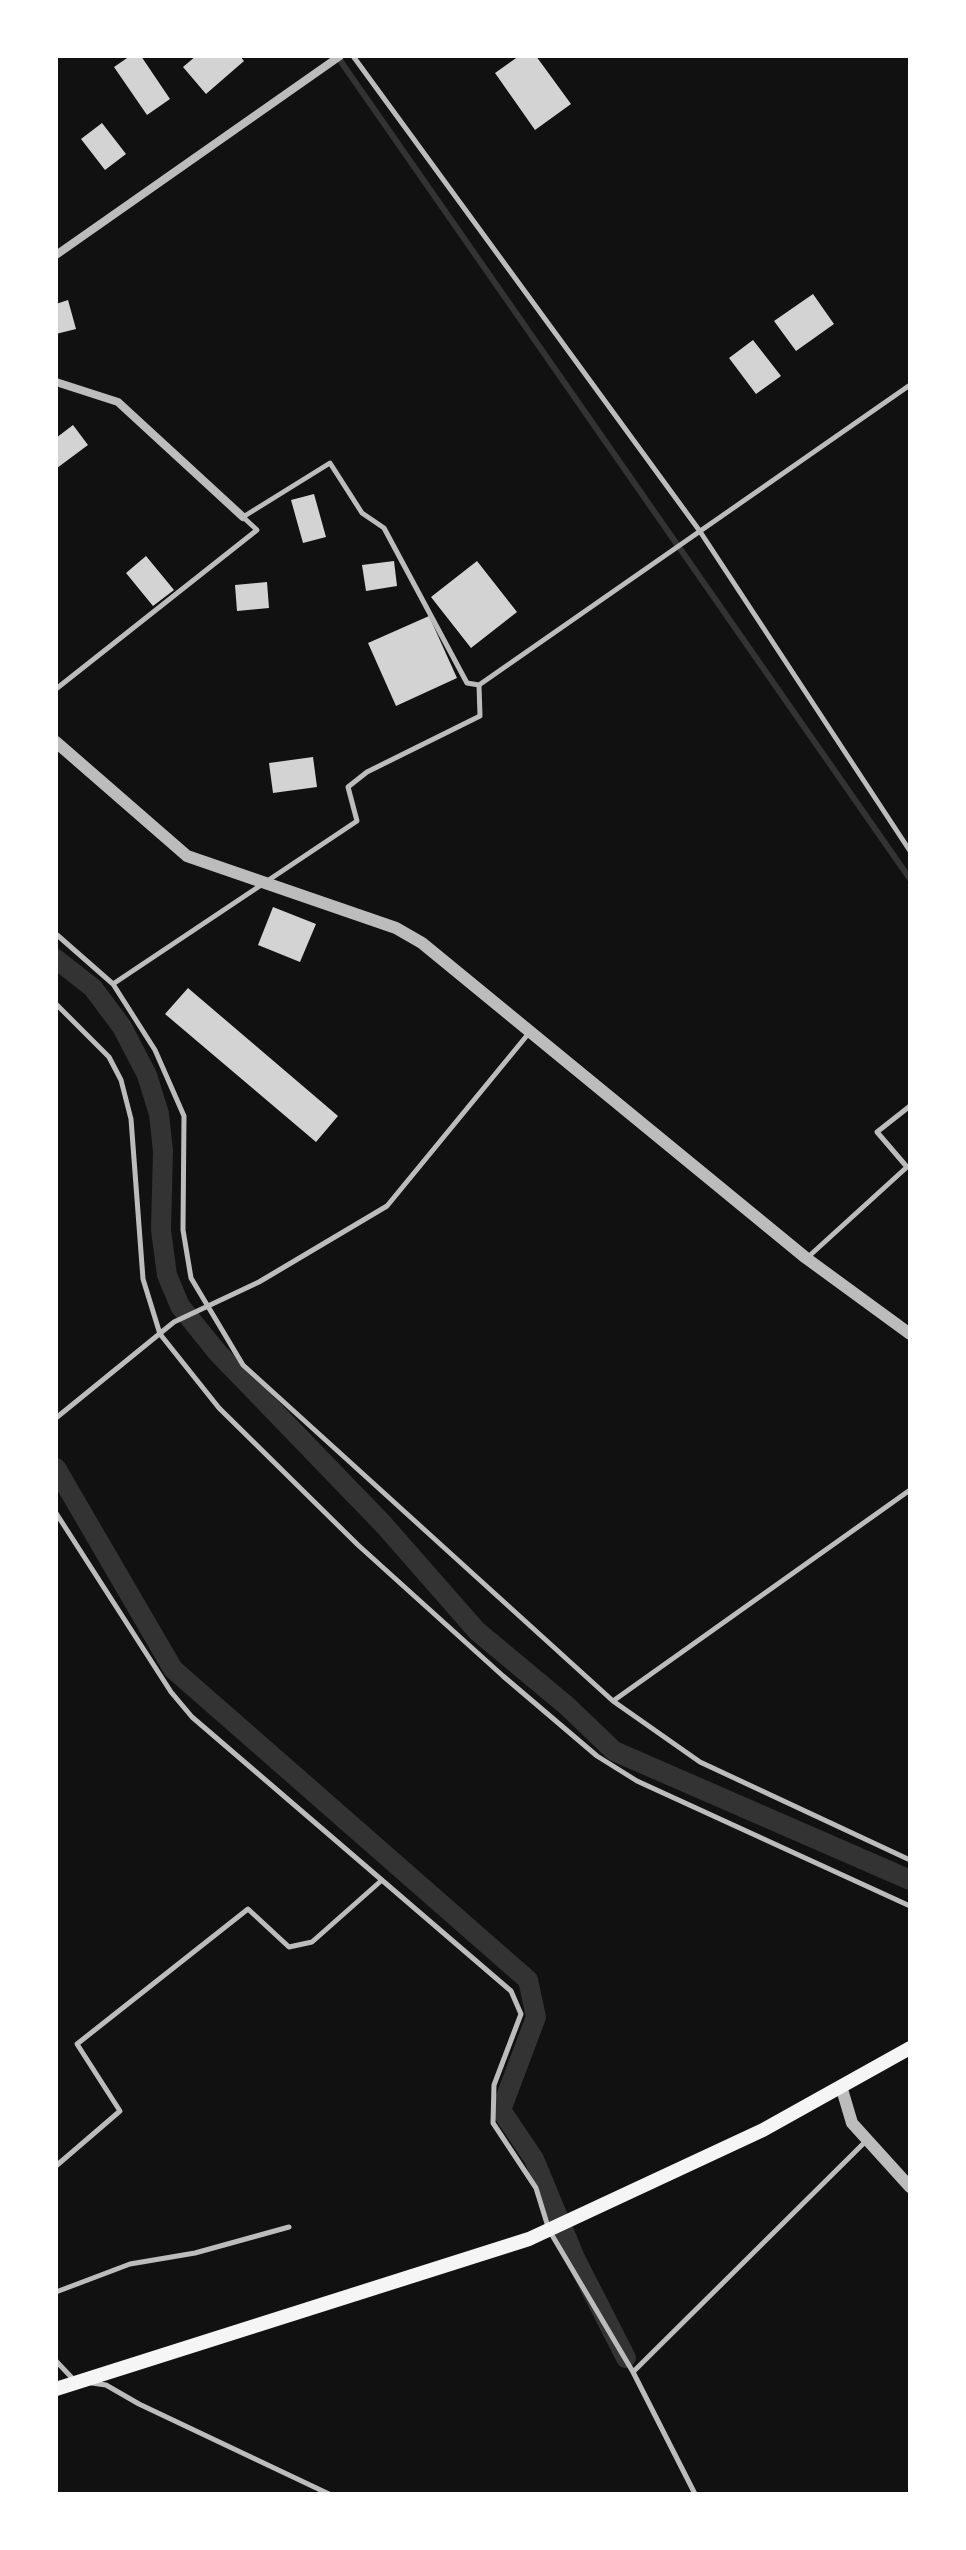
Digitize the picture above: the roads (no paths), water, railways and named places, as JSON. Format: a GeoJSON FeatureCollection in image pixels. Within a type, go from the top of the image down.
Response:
{"type":"FeatureCollection","features":[{"type":"Feature","properties":{"kind":"main road"},"geometry":{"type":"LineString","coordinates":[[56,2389],[529,2239],[763,2130],[910,2048]]}},
{"type":"Feature","properties":{"kind":"street"},"geometry":{"type":"LineString","coordinates":[[56,255],[340,56]]}},
{"type":"Feature","properties":{"kind":"street"},"geometry":{"type":"LineString","coordinates":[[56,382],[118,402],[243,517]]}},
{"type":"Feature","properties":{"kind":"street"},"geometry":{"type":"LineString","coordinates":[[56,742],[187,856],[396,928],[422,943],[806,1258],[910,1334]]}},
{"type":"Feature","properties":{"kind":"street"},"geometry":{"type":"LineString","coordinates":[[841,2086],[852,2123],[910,2187]]}},
{"type":"Feature","properties":{"kind":"lane"},"geometry":{"type":"LineString","coordinates":[[353,56],[699,530],[910,851]]}},
{"type":"Feature","properties":{"kind":"lane"},"geometry":{"type":"LineString","coordinates":[[56,689],[257,530],[243,517],[330,463],[362,513],[384,528],[467,683],[479,685],[910,385]]}},
{"type":"Feature","properties":{"kind":"lane"},"geometry":{"type":"LineString","coordinates":[[113,984],[357,821],[348,787],[367,772],[480,716],[479,685]]}},
{"type":"Feature","properties":{"kind":"lane"},"geometry":{"type":"LineString","coordinates":[[56,934],[113,984],[155,1050],[184,1116],[183,1230],[191,1278],[205,1307],[243,1365],[613,1701],[700,1762],[910,1860]]}},
{"type":"Feature","properties":{"kind":"lane"},"geometry":{"type":"LineString","coordinates":[[56,1004],[109,1057],[121,1080],[131,1119],[143,1279],[160,1334],[219,1408],[358,1545],[597,1756],[637,1781],[910,1906]]}},
{"type":"Feature","properties":{"kind":"lane"},"geometry":{"type":"LineString","coordinates":[[56,1418],[174,1322],[259,1282],[387,1206],[530,1032]]}},
{"type":"Feature","properties":{"kind":"lane"},"geometry":{"type":"LineString","coordinates":[[806,1258],[907,1167],[877,1132],[910,1106]]}},
{"type":"Feature","properties":{"kind":"lane"},"geometry":{"type":"LineString","coordinates":[[613,1701],[910,1490]]}},
{"type":"Feature","properties":{"kind":"lane"},"geometry":{"type":"LineString","coordinates":[[56,1513],[171,1692],[192,1717],[511,1991],[521,2014],[494,2085],[493,2123],[536,2188],[549,2230],[633,2372],[695,2494]]}},
{"type":"Feature","properties":{"kind":"lane"},"geometry":{"type":"LineString","coordinates":[[56,2166],[120,2111],[77,2044],[248,1909],[289,1947],[312,1942],[383,1880]]}},
{"type":"Feature","properties":{"kind":"lane"},"geometry":{"type":"LineString","coordinates":[[633,2372],[868,2139]]}},
{"type":"Feature","properties":{"kind":"lane"},"geometry":{"type":"LineString","coordinates":[[56,2292],[130,2264],[195,2253],[289,2227]]}},
{"type":"Feature","properties":{"kind":"lane"},"geometry":{"type":"LineString","coordinates":[[56,2361],[75,2381],[106,2385],[139,2404],[329,2494]]}},
{"type":"Feature","properties":{"kind":"waterway"},"geometry":{"type":"LineString","coordinates":[[337,56],[910,879]]}},
{"type":"Feature","properties":{"kind":"waterway"},"geometry":{"type":"LineString","coordinates":[[56,959],[93,988],[122,1027],[147,1075],[159,1114],[163,1151],[161,1230],[167,1275],[180,1306],[217,1352],[384,1525],[477,1631],[567,1706],[614,1751],[910,1880]]}},
{"type":"Feature","properties":{"kind":"waterway"},"geometry":{"type":"LineString","coordinates":[[56,1468],[173,1669],[528,1980],[536,2017],[501,2110],[534,2159],[575,2258],[626,2358]]}}]}
